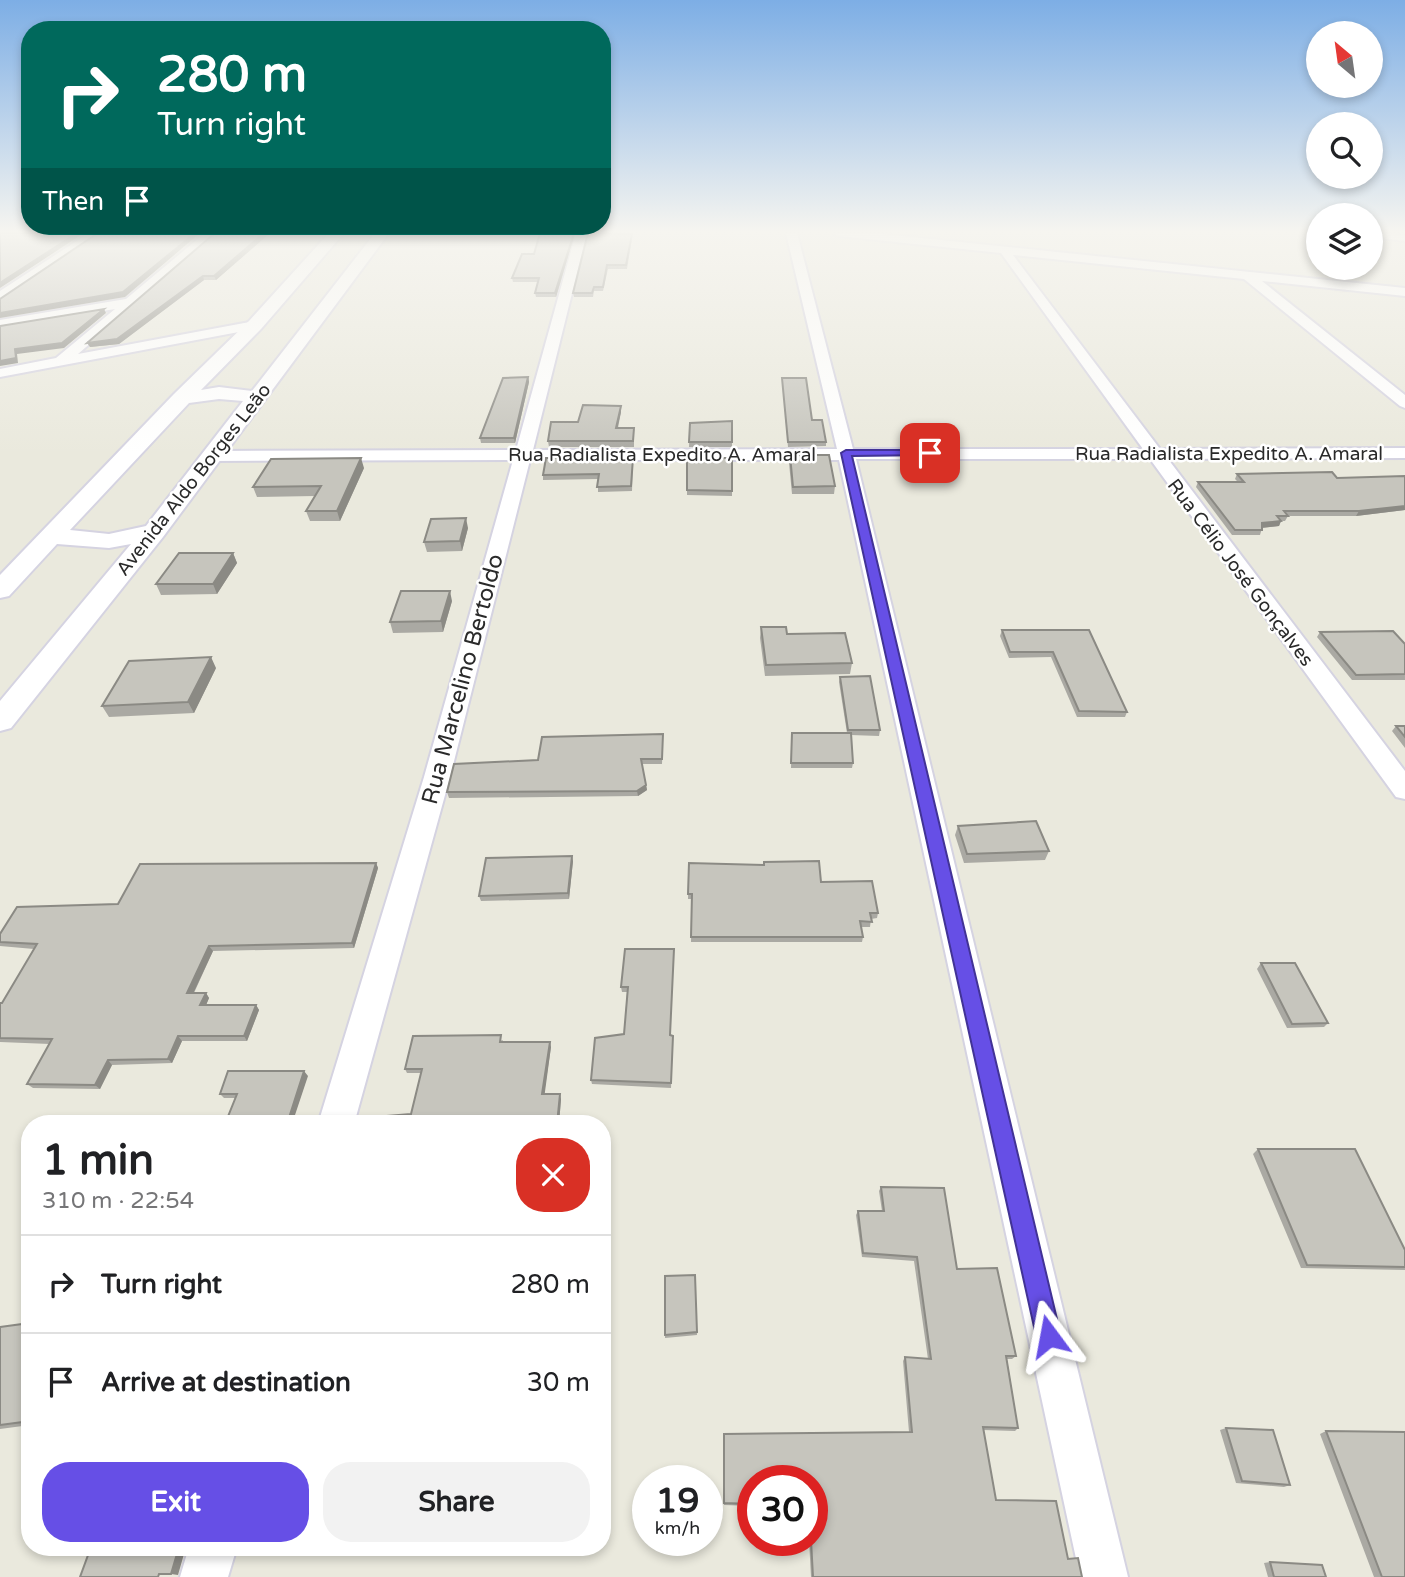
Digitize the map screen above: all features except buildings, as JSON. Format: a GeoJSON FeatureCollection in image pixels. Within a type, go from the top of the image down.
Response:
{"type":"FeatureCollection","features":[{"type":"Feature","properties":{"kind":"street"},"geometry":{"type":"LineString","coordinates":[[0,324],[107,307]]}},
{"type":"Feature","properties":{"kind":"street"},"geometry":{"type":"LineString","coordinates":[[60,362],[125,307]]}},
{"type":"Feature","properties":{"kind":"street"},"geometry":{"type":"LineString","coordinates":[[0,590],[181,398],[272,307]]}},
{"type":"Feature","properties":{"kind":"street","name":"Avenida Aldo Borges Leão"},"geometry":{"type":"LineString","coordinates":[[0,721],[154,532],[326,307]]}},
{"type":"Feature","properties":{"kind":"street","name":"Rua Marcelino Bertoldo"},"geometry":{"type":"LineString","coordinates":[[339,1115],[437,777],[562,307]]}},
{"type":"Feature","properties":{"kind":"street"},"geometry":{"type":"LineString","coordinates":[[809,307],[846,453],[1104,1577]]}},
{"type":"Feature","properties":{"kind":"street","name":"Rua Célio José Gonçalves"},"geometry":{"type":"LineString","coordinates":[[1046,307],[1405,790]]}},
{"type":"Feature","properties":{"kind":"street"},"geometry":{"type":"LineString","coordinates":[[1286,307],[1405,403]]}},
{"type":"Feature","properties":{"kind":"street"},"geometry":{"type":"LineString","coordinates":[[0,373],[255,326]]}},
{"type":"Feature","properties":{"kind":"street"},"geometry":{"type":"LineString","coordinates":[[221,357],[230,365],[249,366],[288,356]]}},
{"type":"Feature","properties":{"kind":"street"},"geometry":{"type":"LineString","coordinates":[[181,398],[219,393],[256,397]]}},
{"type":"Feature","properties":{"kind":"street","name":"Rua Radialista Expedito A. Amaral"},"geometry":{"type":"LineString","coordinates":[[213,456],[1405,453]]}},
{"type":"Feature","properties":{"kind":"street"},"geometry":{"type":"LineString","coordinates":[[51,536],[109,541],[154,532]]}},
{"type":"Feature","properties":{"kind":"street"},"geometry":{"type":"LineString","coordinates":[[205,1577],[211,1556]]}},
{"type":"Feature","properties":{"kind":"route"},"geometry":{"type":"LineString","coordinates":[[930,453],[846,453],[1049,1336]]}}]}
